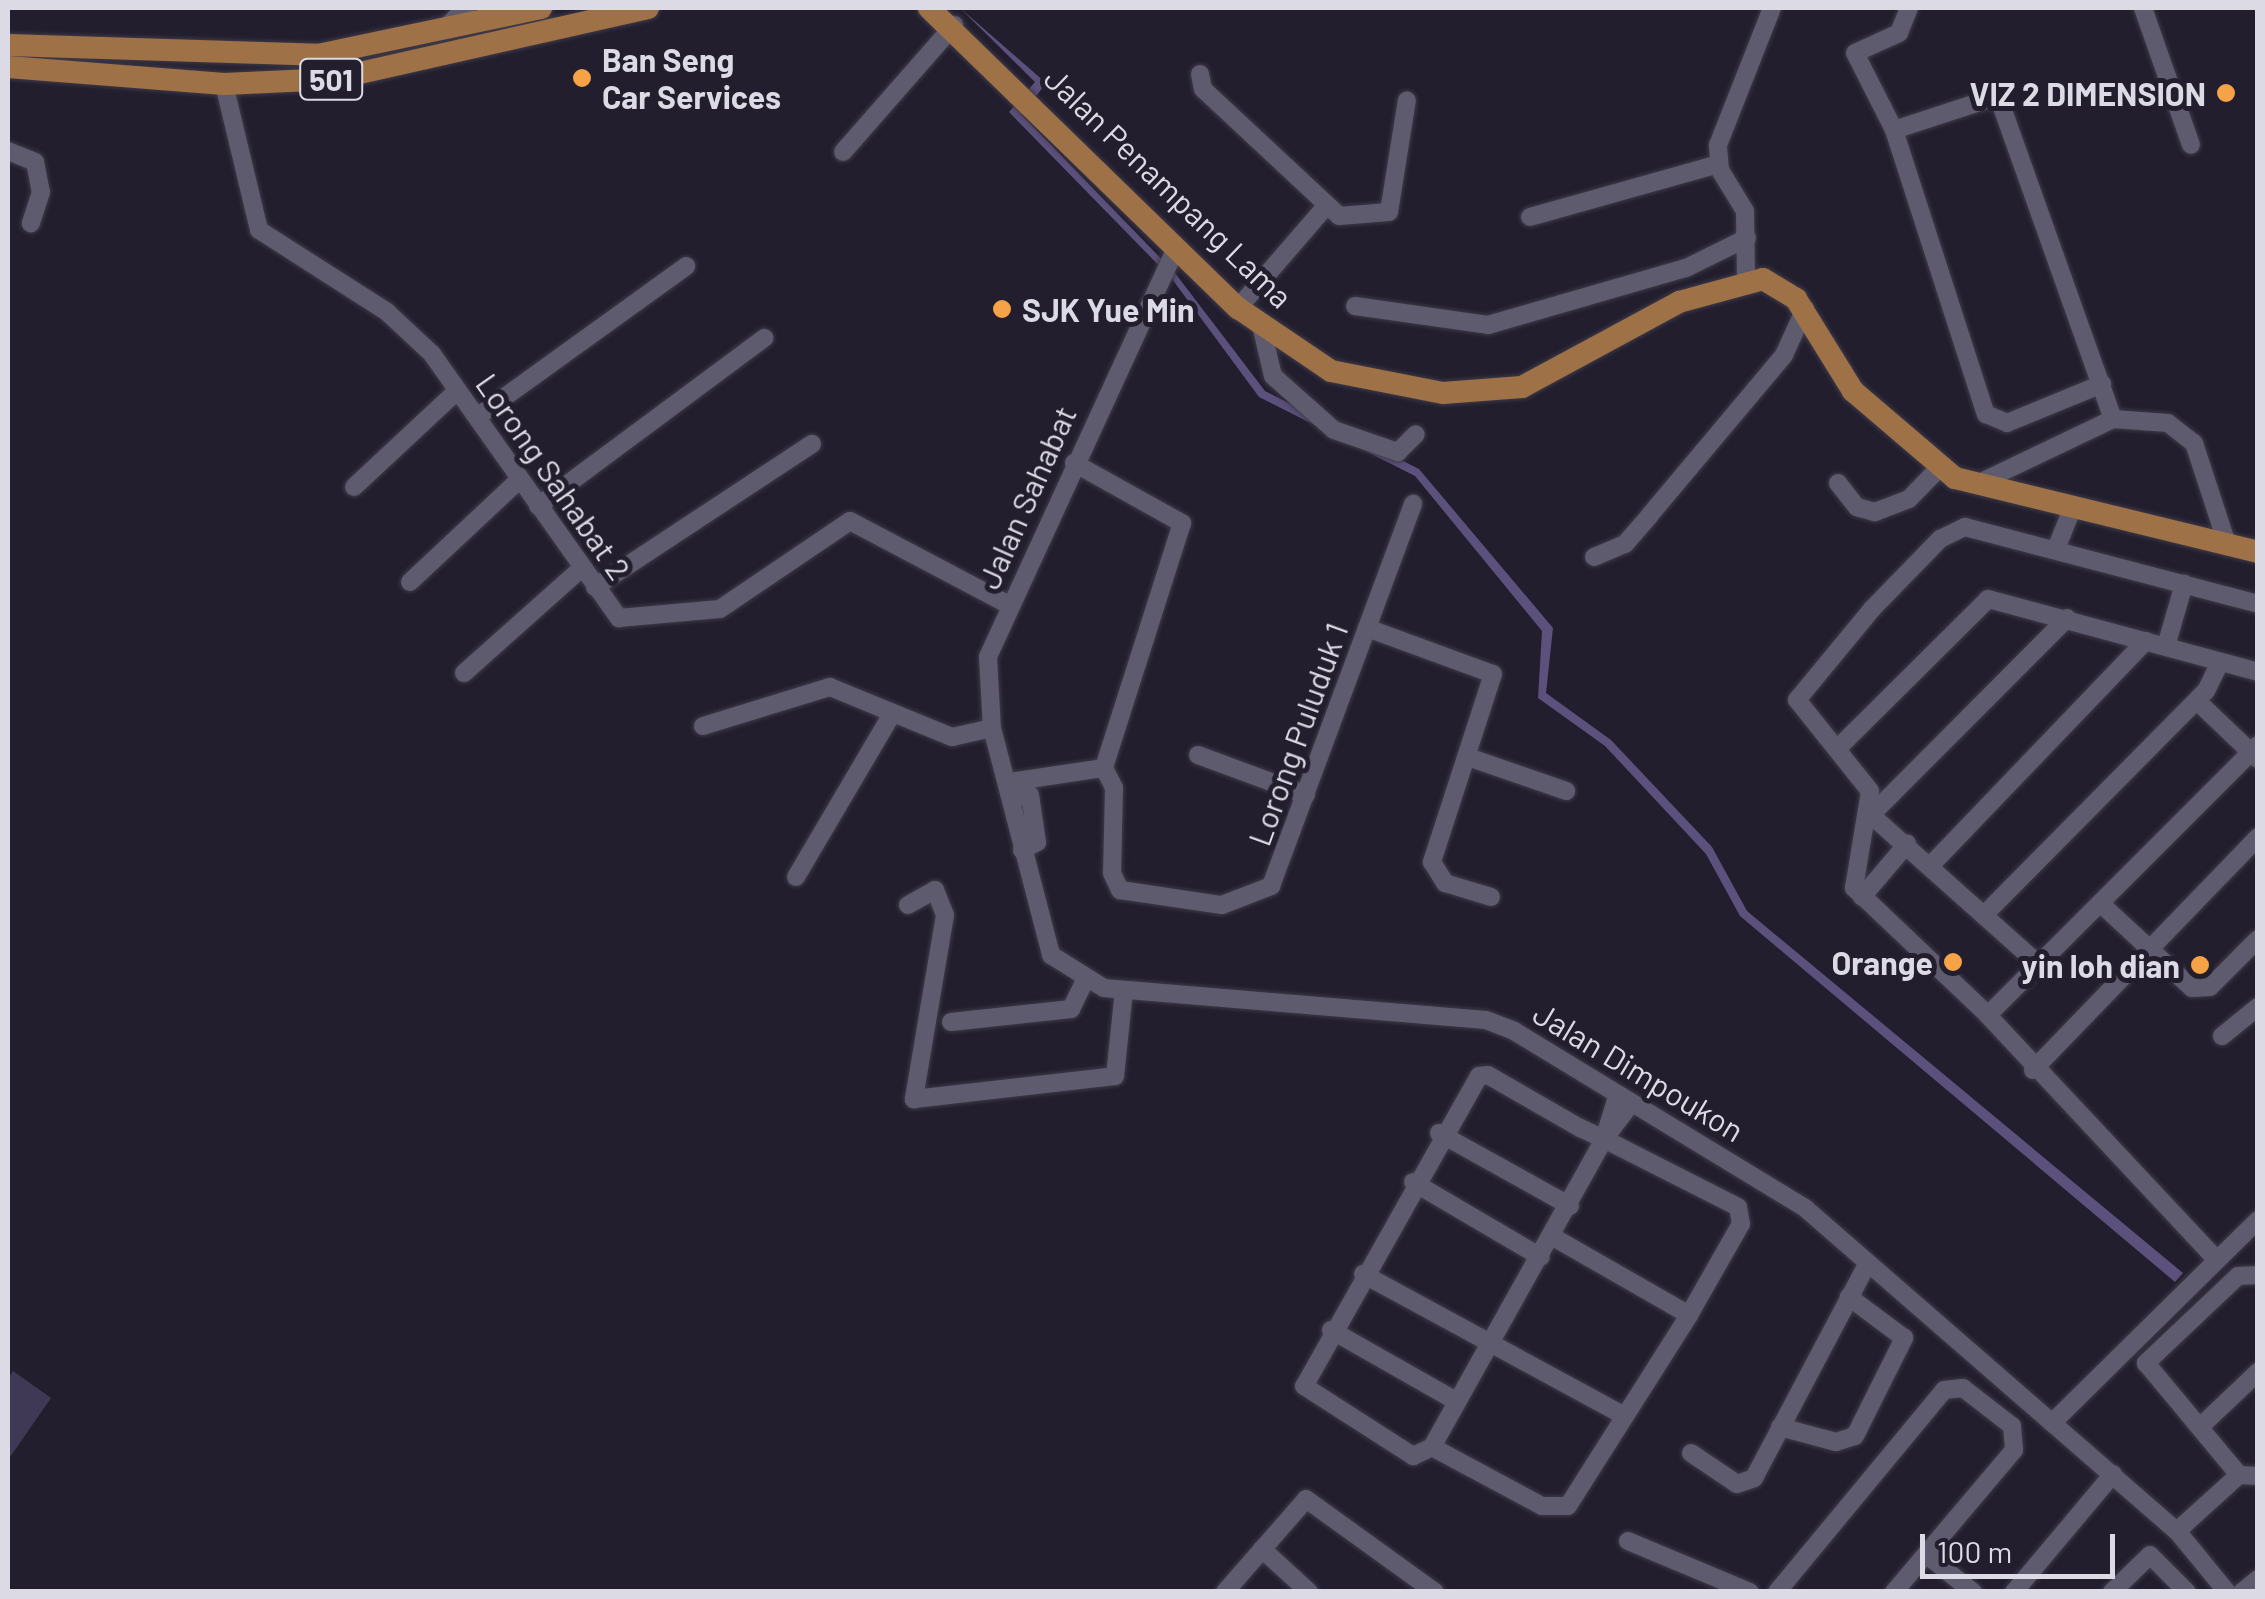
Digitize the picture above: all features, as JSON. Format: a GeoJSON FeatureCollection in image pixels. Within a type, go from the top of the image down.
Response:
{"type":"FeatureCollection","features":[{"type":"Feature","properties":{"kind":"main road","name":"501"},"geometry":{"type":"LineString","coordinates":[[8,45],[318,55],[542,8]]}},
{"type":"Feature","properties":{"kind":"main road","name":"501"},"geometry":{"type":"LineString","coordinates":[[8,67],[224,84],[397,68],[648,8]]}},
{"type":"Feature","properties":{"kind":"main road","name":"Jalan Penampang Lama"},"geometry":{"type":"LineString","coordinates":[[942,14],[1238,308],[1332,371],[1473,395],[1543,380],[1624,329],[1746,277]]}},
{"type":"Feature","properties":{"kind":"main road"},"geometry":{"type":"LineString","coordinates":[[1746,277],[1776,284],[1805,310],[1853,391],[1938,468],[1978,484],[2072,509],[2258,552]]}},
{"type":"Feature","properties":{"kind":"street"},"geometry":{"type":"LineString","coordinates":[[440,31],[466,8]]}},
{"type":"Feature","properties":{"kind":"street"},"geometry":{"type":"LineString","coordinates":[[484,8],[509,16]]}},
{"type":"Feature","properties":{"kind":"street"},"geometry":{"type":"LineString","coordinates":[[1746,277],[1742,199],[1718,164],[1730,99],[1772,8]]}},
{"type":"Feature","properties":{"kind":"street"},"geometry":{"type":"LineString","coordinates":[[1909,8],[1900,32],[1855,53],[1894,130],[1986,414],[2006,423],[2102,384]]}},
{"type":"Feature","properties":{"kind":"street"},"geometry":{"type":"LineString","coordinates":[[2143,8],[2191,144]]}},
{"type":"Feature","properties":{"kind":"street"},"geometry":{"type":"LineString","coordinates":[[843,152],[942,14]]}},
{"type":"Feature","properties":{"kind":"street"},"geometry":{"type":"LineString","coordinates":[[1200,74],[1203,89],[1339,216],[1386,216],[1407,100]]}},
{"type":"Feature","properties":{"kind":"street","name":"Lorong Sahabat 2"},"geometry":{"type":"LineString","coordinates":[[224,84],[258,230],[387,312],[478,418],[619,618],[707,613],[850,521],[1009,605]]}},
{"type":"Feature","properties":{"kind":"street"},"geometry":{"type":"LineString","coordinates":[[1894,130],[1998,96],[2114,419]]}},
{"type":"Feature","properties":{"kind":"street"},"geometry":{"type":"LineString","coordinates":[[8,151],[34,162],[41,192],[31,223]]}},
{"type":"Feature","properties":{"kind":"street"},"geometry":{"type":"LineString","coordinates":[[1530,217],[1576,196],[1718,164]]}},
{"type":"Feature","properties":{"kind":"street"},"geometry":{"type":"LineString","coordinates":[[1238,308],[1326,206]]}},
{"type":"Feature","properties":{"kind":"street"},"geometry":{"type":"LineString","coordinates":[[1355,306],[1488,326],[1686,268],[1747,238]]}},
{"type":"Feature","properties":{"kind":"street","name":"Jalan Sahabat"},"geometry":{"type":"LineString","coordinates":[[1012,790],[992,728],[986,672],[1009,605],[1176,248]]}},
{"type":"Feature","properties":{"kind":"street"},"geometry":{"type":"LineString","coordinates":[[478,418],[686,266]]}},
{"type":"Feature","properties":{"kind":"street"},"geometry":{"type":"LineString","coordinates":[[1594,557],[1625,544],[1649,516],[1784,355],[1805,310]]}},
{"type":"Feature","properties":{"kind":"street"},"geometry":{"type":"LineString","coordinates":[[1261,325],[1273,376],[1334,430],[1398,452],[1416,434]]}},
{"type":"Feature","properties":{"kind":"street"},"geometry":{"type":"LineString","coordinates":[[538,506],[764,338]]}},
{"type":"Feature","properties":{"kind":"street"},"geometry":{"type":"LineString","coordinates":[[354,487],[457,391]]}},
{"type":"Feature","properties":{"kind":"street"},"geometry":{"type":"LineString","coordinates":[[1978,484],[2036,452],[2114,419],[2182,430],[2227,544]]}},
{"type":"Feature","properties":{"kind":"street"},"geometry":{"type":"LineString","coordinates":[[596,587],[812,444]]}},
{"type":"Feature","properties":{"kind":"street"},"geometry":{"type":"LineString","coordinates":[[2017,493],[2036,452]]}},
{"type":"Feature","properties":{"kind":"street"},"geometry":{"type":"LineString","coordinates":[[951,1022],[1071,1009],[1084,982],[1045,946],[1012,790],[1104,768],[1182,523],[1074,463]]}},
{"type":"Feature","properties":{"kind":"street"},"geometry":{"type":"LineString","coordinates":[[1838,483],[1856,507],[1876,512],[1909,500],[1938,468]]}},
{"type":"Feature","properties":{"kind":"street"},"geometry":{"type":"LineString","coordinates":[[410,582],[519,480]]}},
{"type":"Feature","properties":{"kind":"street"},"geometry":{"type":"LineString","coordinates":[[2200,537],[2209,498]]}},
{"type":"Feature","properties":{"kind":"street","name":"Lorong Puluduk 1"},"geometry":{"type":"LineString","coordinates":[[1104,768],[1114,788],[1114,883],[1222,905],[1271,886],[1413,504]]}},
{"type":"Feature","properties":{"kind":"street"},"geometry":{"type":"LineString","coordinates":[[2056,548],[2072,509]]}},
{"type":"Feature","properties":{"kind":"street"},"geometry":{"type":"LineString","coordinates":[[2215,1258],[2033,1070],[1988,1015],[1862,896],[1853,878],[1872,815],[1870,790],[1841,745],[1797,700],[1802,684],[1940,539],[1966,527],[2258,604]]}},
{"type":"Feature","properties":{"kind":"street"},"geometry":{"type":"LineString","coordinates":[[464,673],[582,568]]}},
{"type":"Feature","properties":{"kind":"street"},"geometry":{"type":"LineString","coordinates":[[2166,646],[2184,584]]}},
{"type":"Feature","properties":{"kind":"street"},"geometry":{"type":"LineString","coordinates":[[1841,745],[1978,601],[2067,618],[2258,672]]}},
{"type":"Feature","properties":{"kind":"street"},"geometry":{"type":"LineString","coordinates":[[1872,815],[2067,618]]}},
{"type":"Feature","properties":{"kind":"street"},"geometry":{"type":"LineString","coordinates":[[1368,628],[1489,669],[1468,757],[1432,862],[1445,882],[1491,898]]}},
{"type":"Feature","properties":{"kind":"street"},"geometry":{"type":"LineString","coordinates":[[1930,866],[2146,641]]}},
{"type":"Feature","properties":{"kind":"street"},"geometry":{"type":"LineString","coordinates":[[1984,915],[2197,701],[2220,662]]}},
{"type":"Feature","properties":{"kind":"street"},"geometry":{"type":"LineString","coordinates":[[703,726],[830,688],[891,716],[952,737],[992,728]]}},
{"type":"Feature","properties":{"kind":"street"},"geometry":{"type":"LineString","coordinates":[[1988,1015],[2254,751],[2197,701]]}},
{"type":"Feature","properties":{"kind":"street"},"geometry":{"type":"LineString","coordinates":[[796,877],[891,716]]}},
{"type":"Feature","properties":{"kind":"street"},"geometry":{"type":"LineString","coordinates":[[1198,755],[1306,796]]}},
{"type":"Feature","properties":{"kind":"street"},"geometry":{"type":"LineString","coordinates":[[1468,757],[1566,791]]}},
{"type":"Feature","properties":{"kind":"street"},"geometry":{"type":"LineString","coordinates":[[1872,815],[2038,964]]}},
{"type":"Feature","properties":{"kind":"street"},"geometry":{"type":"LineString","coordinates":[[2033,1070],[2258,836]]}},
{"type":"Feature","properties":{"kind":"street"},"geometry":{"type":"LineString","coordinates":[[1862,896],[1906,844]]}},
{"type":"Feature","properties":{"kind":"street"},"geometry":{"type":"LineString","coordinates":[[908,904],[935,890],[945,916],[914,1099],[1115,1076],[1124,990]]}},
{"type":"Feature","properties":{"kind":"street"},"geometry":{"type":"LineString","coordinates":[[2100,902],[2149,950],[2197,988],[2258,938]]}},
{"type":"Feature","properties":{"kind":"street","name":"Jalan Dimpoukon"},"geometry":{"type":"LineString","coordinates":[[1084,982],[1124,990],[1497,1022],[1623,1101],[1785,1194],[2177,1531],[2227,1592]]}},
{"type":"Feature","properties":{"kind":"street"},"geometry":{"type":"LineString","coordinates":[[2222,1036],[2258,1007]]}},
{"type":"Feature","properties":{"kind":"street"},"geometry":{"type":"LineString","coordinates":[[1432,1447],[1560,1510],[1576,1502],[1741,1224],[1738,1208],[1604,1139],[1488,1075],[1462,1095],[1439,1133],[1304,1386],[1412,1456],[1432,1447],[1542,1258],[1570,1206],[1604,1139],[1623,1101]]}},
{"type":"Feature","properties":{"kind":"street"},"geometry":{"type":"LineString","coordinates":[[1439,1133],[1570,1206]]}},
{"type":"Feature","properties":{"kind":"street"},"geometry":{"type":"LineString","coordinates":[[1413,1182],[1542,1258]]}},
{"type":"Feature","properties":{"kind":"street"},"geometry":{"type":"LineString","coordinates":[[2052,1424],[2215,1258],[2258,1220]]}},
{"type":"Feature","properties":{"kind":"street"},"geometry":{"type":"LineString","coordinates":[[1553,1238],[1689,1315]]}},
{"type":"Feature","properties":{"kind":"street"},"geometry":{"type":"LineString","coordinates":[[1690,1453],[1745,1487],[1867,1265]]}},
{"type":"Feature","properties":{"kind":"street"},"geometry":{"type":"LineString","coordinates":[[1363,1274],[1626,1416]]}},
{"type":"Feature","properties":{"kind":"street"},"geometry":{"type":"LineString","coordinates":[[2177,1531],[2248,1475],[2146,1363],[2238,1276],[2258,1275]]}},
{"type":"Feature","properties":{"kind":"street"},"geometry":{"type":"LineString","coordinates":[[1780,1427],[1836,1442],[1855,1436],[1904,1338],[1849,1297]]}},
{"type":"Feature","properties":{"kind":"street"},"geometry":{"type":"LineString","coordinates":[[1331,1330],[1456,1402]]}},
{"type":"Feature","properties":{"kind":"street"},"geometry":{"type":"LineString","coordinates":[[2201,1426],[2258,1372]]}},
{"type":"Feature","properties":{"kind":"street"},"geometry":{"type":"LineString","coordinates":[[1777,1592],[1954,1386],[2012,1426],[2014,1450],[1894,1592]]}},
{"type":"Feature","properties":{"kind":"street"},"geometry":{"type":"LineString","coordinates":[[2014,1592],[2113,1474]]}},
{"type":"Feature","properties":{"kind":"street"},"geometry":{"type":"LineString","coordinates":[[1225,1592],[1312,1499],[1434,1592]]}},
{"type":"Feature","properties":{"kind":"street"},"geometry":{"type":"LineString","coordinates":[[1628,1541],[1750,1592]]}},
{"type":"Feature","properties":{"kind":"street"},"geometry":{"type":"LineString","coordinates":[[1262,1549],[1309,1592]]}},
{"type":"Feature","properties":{"kind":"street"},"geometry":{"type":"LineString","coordinates":[[1927,1554],[1973,1592]]}},
{"type":"Feature","properties":{"kind":"street"},"geometry":{"type":"LineString","coordinates":[[2112,1592],[2150,1555],[2188,1592]]}},
{"type":"Feature","properties":{"kind":"street"},"geometry":{"type":"LineString","coordinates":[[2242,1592],[2258,1580]]}},
{"type":"Feature","properties":{"kind":"shaded area"},"geometry":{"type":"Polygon","coordinates":[[[960,8],[1046,83],[1022,115],[1175,273],[1265,391],[1419,469],[1553,628],[1546,693],[1611,740],[1712,847],[1747,911],[2183,1273],[2175,1282],[1740,916],[1706,854],[1605,746],[1538,698],[1542,631],[1415,476],[1259,397],[1172,279],[1009,112],[1035,82],[960,8]]]}},
{"type":"Feature","properties":{"kind":"shaded area"},"geometry":{"type":"Polygon","coordinates":[[[13,1371],[51,1398],[8,1460],[8,1379],[13,1371]]]}},
{"type":"Feature","properties":{"kind":"place","name":"Ban Seng Car Services"},"geometry":{"type":"Point","coordinates":[582,78]}},
{"type":"Feature","properties":{"kind":"place","name":"VIZ 2 DIMENSION"},"geometry":{"type":"Point","coordinates":[2226,93]}},
{"type":"Feature","properties":{"kind":"place","name":"SJK Yue Min"},"geometry":{"type":"Point","coordinates":[1002,309]}},
{"type":"Feature","properties":{"kind":"place","name":"Orange"},"geometry":{"type":"Point","coordinates":[1953,962]}},
{"type":"Feature","properties":{"kind":"place","name":"yin loh dian"},"geometry":{"type":"Point","coordinates":[2200,965]}}]}
